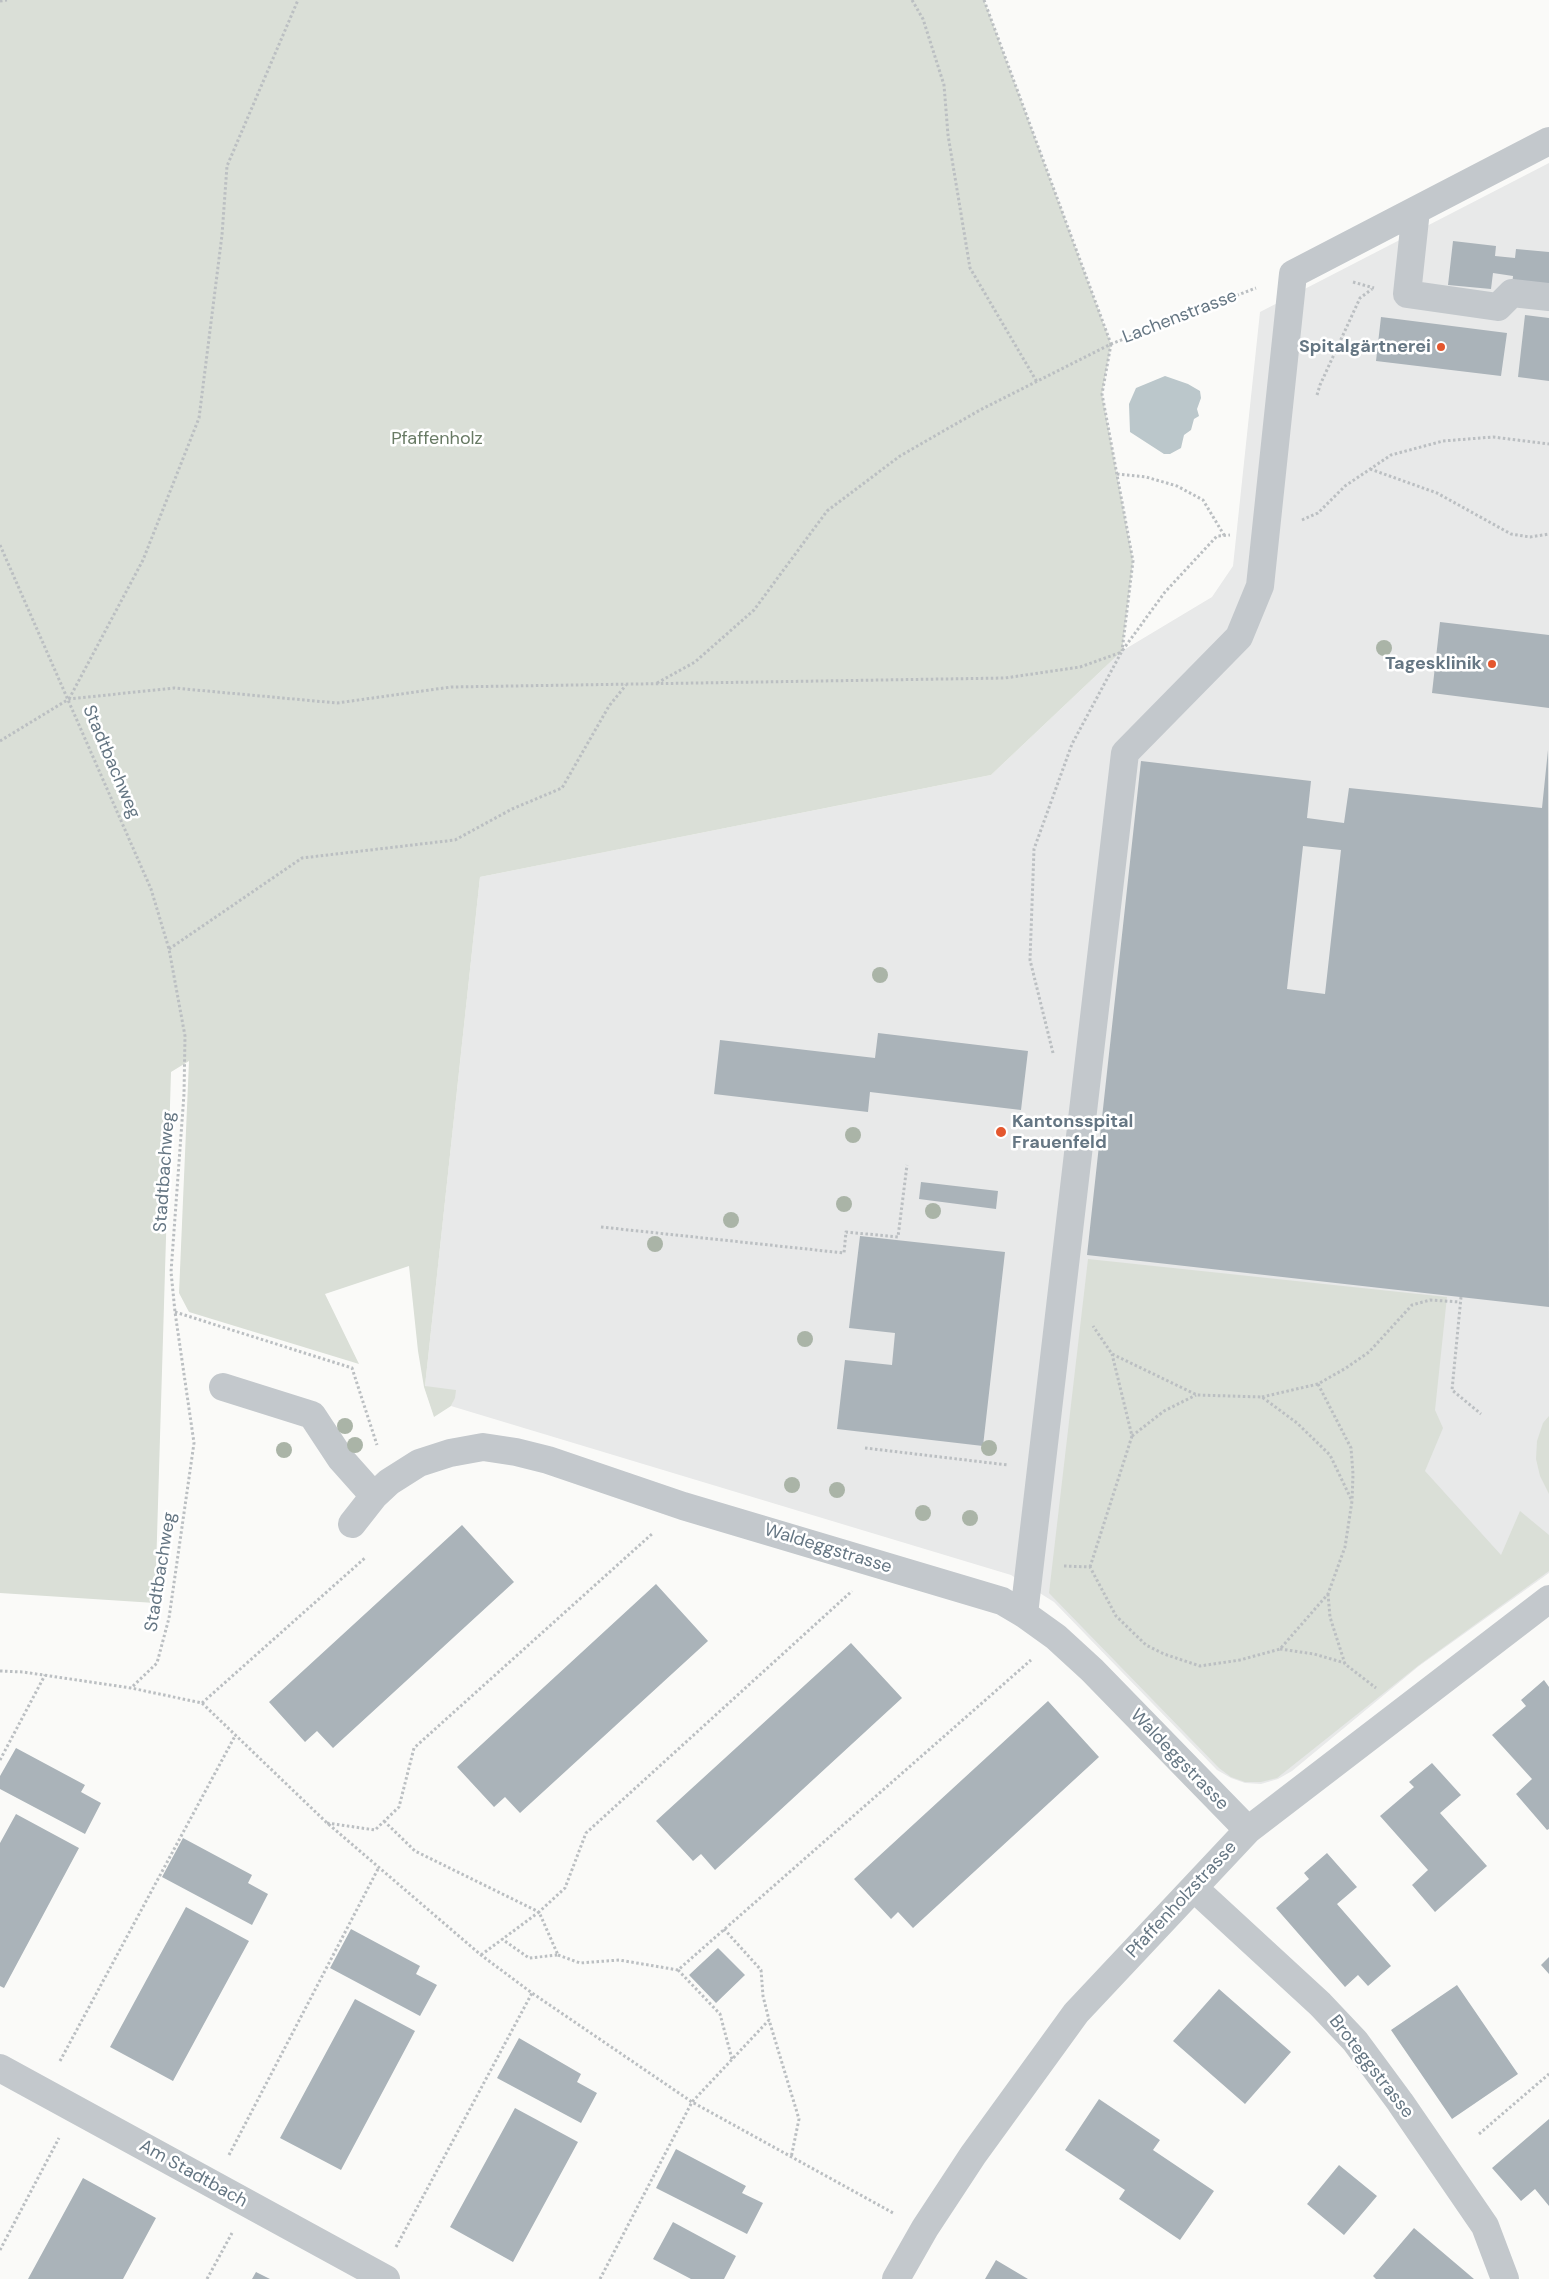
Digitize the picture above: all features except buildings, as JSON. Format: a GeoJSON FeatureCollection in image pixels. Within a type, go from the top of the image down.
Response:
{"type":"FeatureCollection","features":[{"type":"Feature","properties":{"kind":"street"},"geometry":{"type":"LineString","coordinates":[[1024,1614],[1032,1563],[1041,1468],[1125,753],[1239,637],[1260,586],[1293,274],[1549,141]]}},
{"type":"Feature","properties":{"kind":"street"},"geometry":{"type":"LineString","coordinates":[[1416,210],[1407,294],[1498,307],[1512,293],[1549,297]]}},
{"type":"Feature","properties":{"kind":"street"},"geometry":{"type":"LineString","coordinates":[[223,1387],[312,1416],[342,1459],[381,1489]]}},
{"type":"Feature","properties":{"kind":"street","name":"Waldeggstrasse"},"geometry":{"type":"LineString","coordinates":[[352,1524],[381,1489],[419,1463],[450,1453],[483,1447],[516,1452],[548,1460],[683,1506],[1002,1601],[1024,1614],[1056,1638],[1092,1670],[1248,1830]]}},
{"type":"Feature","properties":{"kind":"street","name":"Pfaffenholzstrasse"},"geometry":{"type":"LineString","coordinates":[[896,2279],[925,2228],[973,2155],[1076,2013],[1248,1830],[1549,1599]]}},
{"type":"Feature","properties":{"kind":"street","name":"Broteggstrasse"},"geometry":{"type":"LineString","coordinates":[[1194,1888],[1320,2004],[1355,2040],[1485,2226],[1505,2279]]}},
{"type":"Feature","properties":{"kind":"street","name":"Am Stadtbach"},"geometry":{"type":"LineString","coordinates":[[0,2068],[386,2279]]}},
{"type":"Feature","properties":{"kind":"path"},"geometry":{"type":"LineString","coordinates":[[0,1],[7,0]]}},
{"type":"Feature","properties":{"kind":"path"},"geometry":{"type":"LineString","coordinates":[[69,699],[144,560],[199,418],[222,235],[228,166],[298,0]]}},
{"type":"Feature","properties":{"kind":"path"},"geometry":{"type":"LineString","coordinates":[[912,0],[923,19],[944,85],[948,135],[970,268],[1037,382]]}},
{"type":"Feature","properties":{"kind":"path","name":"Lachenstrasse"},"geometry":{"type":"LineString","coordinates":[[984,0],[1111,344],[1293,274]]}},
{"type":"Feature","properties":{"kind":"path"},"geometry":{"type":"LineString","coordinates":[[1315,404],[1320,385],[1360,298],[1410,260]]}},
{"type":"Feature","properties":{"kind":"path"},"geometry":{"type":"LineString","coordinates":[[656,683],[695,662],[754,610],[827,511],[900,456],[980,410],[1111,344]]}},
{"type":"Feature","properties":{"kind":"path"},"geometry":{"type":"LineString","coordinates":[[1111,344],[1102,394],[1133,561],[1122,652]]}},
{"type":"Feature","properties":{"kind":"path"},"geometry":{"type":"LineString","coordinates":[[1300,514],[1297,522],[1318,513],[1345,486],[1391,455],[1443,441],[1493,437],[1549,444]]}},
{"type":"Feature","properties":{"kind":"path"},"geometry":{"type":"LineString","coordinates":[[1370,469],[1437,493],[1511,534],[1530,537],[1549,534]]}},
{"type":"Feature","properties":{"kind":"path"},"geometry":{"type":"LineString","coordinates":[[1117,474],[1146,477],[1177,486],[1203,500],[1224,535]]}},
{"type":"Feature","properties":{"kind":"path"},"geometry":{"type":"LineString","coordinates":[[1055,1059],[1030,960],[1034,849],[1072,744],[1122,652],[1165,592],[1217,536],[1265,531]]}},
{"type":"Feature","properties":{"kind":"path","name":"Stadtbachweg"},"geometry":{"type":"LineString","coordinates":[[0,545],[151,890],[168,949],[184,1036],[184,1094],[171,1272],[194,1443],[170,1618],[157,1663],[131,1688]]}},
{"type":"Feature","properties":{"kind":"path"},"geometry":{"type":"LineString","coordinates":[[0,741],[69,699],[174,688],[337,703],[451,687],[1005,678],[1080,667],[1122,652]]}},
{"type":"Feature","properties":{"kind":"path"},"geometry":{"type":"LineString","coordinates":[[168,949],[302,858],[455,840],[512,809],[562,788],[609,706],[626,684]]}},
{"type":"Feature","properties":{"kind":"path"},"geometry":{"type":"LineString","coordinates":[[601,1227],[844,1253],[846,1232],[898,1237],[907,1165]]}},
{"type":"Feature","properties":{"kind":"path"},"geometry":{"type":"LineString","coordinates":[[1461,1297],[1452,1390],[1481,1414]]}},
{"type":"Feature","properties":{"kind":"path"},"geometry":{"type":"LineString","coordinates":[[1061,1299],[1084,1313],[1112,1354],[1132,1436],[1090,1567],[1116,1616],[1146,1645],[1164,1654],[1200,1666],[1240,1660],[1280,1649],[1314,1654],[1345,1664],[1404,1710]]}},
{"type":"Feature","properties":{"kind":"path"},"geometry":{"type":"LineString","coordinates":[[1112,1354],[1197,1395],[1262,1397],[1318,1384],[1346,1368],[1369,1352],[1412,1305],[1430,1300],[1460,1302]]}},
{"type":"Feature","properties":{"kind":"path"},"geometry":{"type":"LineString","coordinates":[[175,1312],[352,1368],[381,1489]]}},
{"type":"Feature","properties":{"kind":"path"},"geometry":{"type":"LineString","coordinates":[[1280,1649],[1328,1594],[1344,1547],[1352,1502],[1354,1474],[1350,1448],[1318,1384]]}},
{"type":"Feature","properties":{"kind":"path"},"geometry":{"type":"LineString","coordinates":[[1132,1436],[1164,1411],[1197,1395]]}},
{"type":"Feature","properties":{"kind":"path"},"geometry":{"type":"LineString","coordinates":[[1262,1397],[1297,1423],[1330,1455],[1352,1502]]}},
{"type":"Feature","properties":{"kind":"path"},"geometry":{"type":"LineString","coordinates":[[865,1448],[1041,1468]]}},
{"type":"Feature","properties":{"kind":"path"},"geometry":{"type":"LineString","coordinates":[[326,1822],[374,1830],[400,1807],[414,1748],[683,1506]]}},
{"type":"Feature","properties":{"kind":"path"},"geometry":{"type":"LineString","coordinates":[[202,1703],[371,1552],[367,1536],[352,1524]]}},
{"type":"Feature","properties":{"kind":"path"},"geometry":{"type":"LineString","coordinates":[[1032,1563],[1053,1566],[1090,1567]]}},
{"type":"Feature","properties":{"kind":"path"},"geometry":{"type":"LineString","coordinates":[[481,1954],[539,1912],[565,1888],[586,1833],[881,1565]]}},
{"type":"Feature","properties":{"kind":"path"},"geometry":{"type":"LineString","coordinates":[[1328,1594],[1330,1617],[1345,1664]]}},
{"type":"Feature","properties":{"kind":"path"},"geometry":{"type":"LineString","coordinates":[[678,1970],[1056,1638]]}},
{"type":"Feature","properties":{"kind":"path"},"geometry":{"type":"LineString","coordinates":[[0,1671],[45,1675],[131,1688],[202,1703],[326,1822],[481,1954],[532,1992],[692,2102],[791,2158],[925,2228]]}},
{"type":"Feature","properties":{"kind":"path"},"geometry":{"type":"LineString","coordinates":[[0,1760],[45,1675]]}},
{"type":"Feature","properties":{"kind":"path"},"geometry":{"type":"LineString","coordinates":[[44,2092],[235,1736]]}},
{"type":"Feature","properties":{"kind":"path"},"geometry":{"type":"LineString","coordinates":[[384,1821],[415,1851],[539,1912],[558,1955]]}},
{"type":"Feature","properties":{"kind":"path"},"geometry":{"type":"LineString","coordinates":[[236,2141],[379,1867]]}},
{"type":"Feature","properties":{"kind":"path"},"geometry":{"type":"LineString","coordinates":[[724,1929],[761,1970],[763,1996],[798,2119],[791,2158]]}},
{"type":"Feature","properties":{"kind":"path"},"geometry":{"type":"LineString","coordinates":[[502,1939],[529,1958],[558,1955],[580,1963],[619,1960],[678,1970],[720,2014],[732,2060]]}},
{"type":"Feature","properties":{"kind":"path"},"geometry":{"type":"LineString","coordinates":[[403,2234],[532,1992]]}},
{"type":"Feature","properties":{"kind":"path"},"geometry":{"type":"LineString","coordinates":[[600,2279],[692,2102],[769,2020]]}},
{"type":"Feature","properties":{"kind":"path"},"geometry":{"type":"LineString","coordinates":[[1479,2134],[1549,2074]]}},
{"type":"Feature","properties":{"kind":"path"},"geometry":{"type":"LineString","coordinates":[[0,2250],[74,2109]]}},
{"type":"Feature","properties":{"kind":"path"},"geometry":{"type":"LineString","coordinates":[[207,2279],[248,2204]]}},
{"type":"Feature","properties":{"kind":"shaded area","name":"Kantonsspital Frauenfeld"},"geometry":{"type":"Polygon","coordinates":[[[1549,163],[1549,1573],[1419,1666],[1292,1771],[1278,1779],[1261,1784],[1245,1783],[1217,1770],[1054,1602],[1011,1575],[451,1406],[453,1402],[425,1386],[480,877],[991,775],[1122,651],[1212,597],[1233,566],[1260,312],[1549,163]]]}},
{"type":"Feature","properties":{"kind":"shaded area"},"geometry":{"type":"Polygon","coordinates":[[[1165,376],[1188,384],[1200,391],[1201,398],[1197,409],[1199,416],[1194,419],[1191,430],[1184,435],[1181,448],[1170,454],[1164,454],[1130,432],[1129,404],[1136,388],[1165,376]]]}},
{"type":"Feature","properties":{"kind":"green space","name":"Pfaffenholz"},"geometry":{"type":"Polygon","coordinates":[[[0,0],[984,0],[1111,344],[1102,394],[1133,561],[1122,651],[991,775],[480,877],[425,1386],[456,1390],[451,1406],[434,1417],[424,1387],[418,1351],[409,1266],[325,1294],[359,1364],[189,1312],[179,1293],[189,1061],[171,1072],[155,1603],[0,1593],[0,0]]]}},
{"type":"Feature","properties":{"kind":"green space"},"geometry":{"type":"Polygon","coordinates":[[[1088,1259],[1447,1297],[1435,1410],[1443,1428],[1425,1471],[1501,1555],[1520,1511],[1549,1535],[1549,1571],[1419,1665],[1277,1778],[1261,1782],[1245,1782],[1231,1777],[1219,1768],[1049,1593],[1088,1259]]]}},
{"type":"Feature","properties":{"kind":"green space"},"geometry":{"type":"Polygon","coordinates":[[[1549,1416],[1549,1494],[1540,1476],[1536,1459],[1537,1441],[1543,1423],[1549,1416]]]}},
{"type":"Feature","properties":{"kind":"place","name":"Spitalgärtnerei"},"geometry":{"type":"Point","coordinates":[1441,347]}},
{"type":"Feature","properties":{"kind":"place","name":"Tagesklinik"},"geometry":{"type":"Point","coordinates":[1492,664]}},
{"type":"Feature","properties":{"kind":"place","name":"Kantonsspital Frauenfeld"},"geometry":{"type":"Point","coordinates":[1001,1132]}}]}
